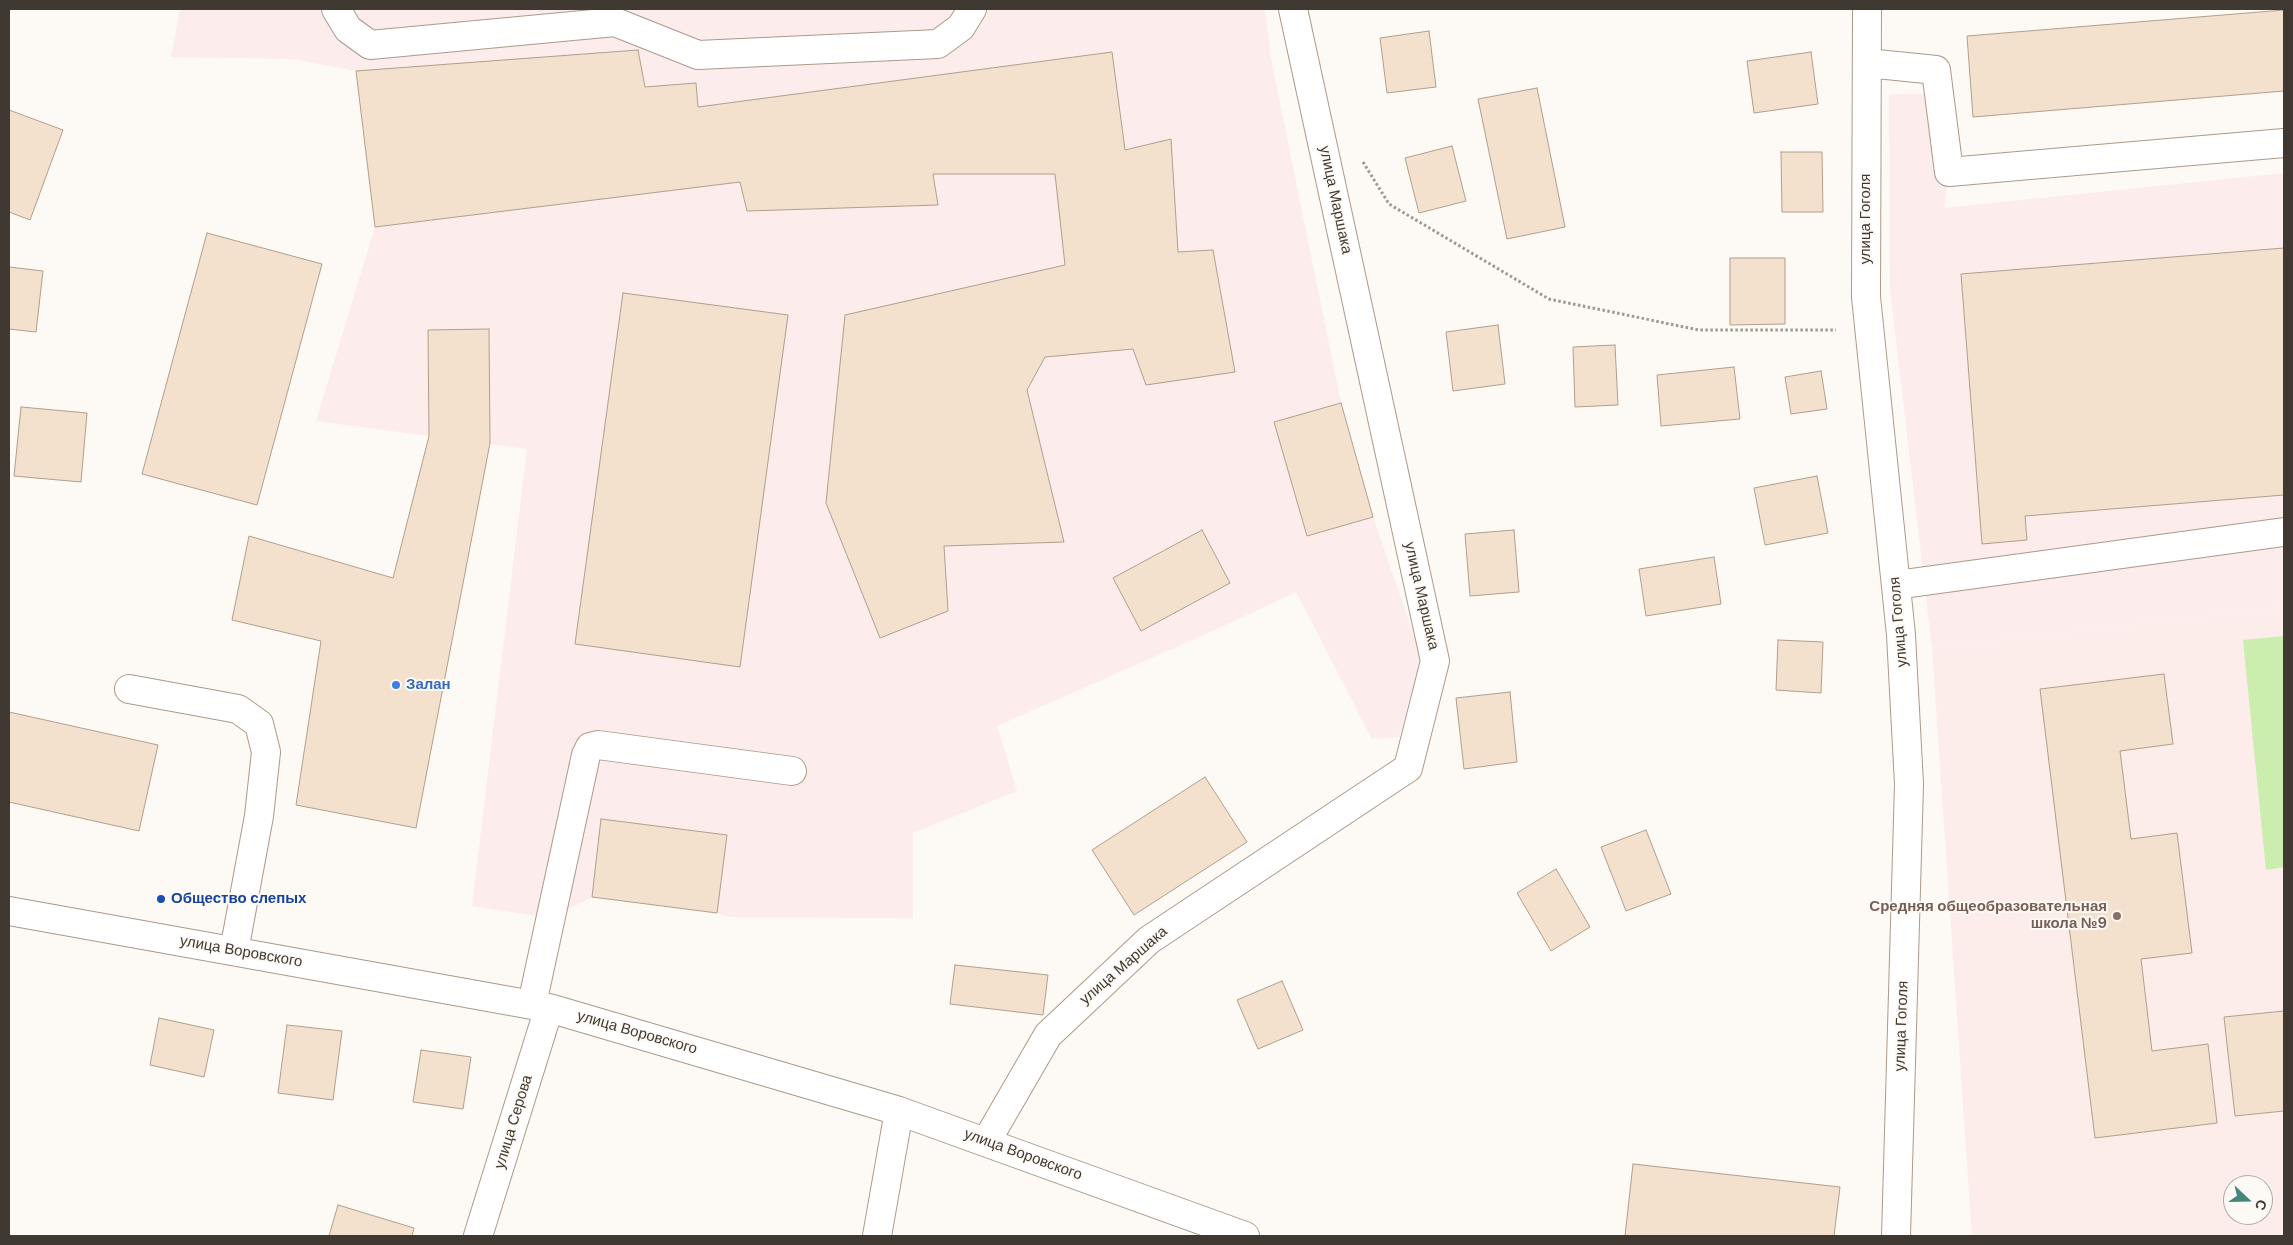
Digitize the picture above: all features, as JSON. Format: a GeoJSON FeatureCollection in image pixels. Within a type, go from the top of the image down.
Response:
{"type":"FeatureCollection","features":[{"type":"Feature","properties":{"kind":"street"},"geometry":{"type":"LineString","coordinates":[[336,9],[348,29],[370,45],[615,22],[698,54],[938,44],[961,27],[972,9]]}},
{"type":"Feature","properties":{"kind":"street","name":"улица Маршака"},"geometry":{"type":"LineString","coordinates":[[986,1142],[1048,1035],[1149,940],[1408,768],[1435,661],[1293,9]]}},
{"type":"Feature","properties":{"kind":"street","name":"улица Гоголя"},"geometry":{"type":"LineString","coordinates":[[1867,9],[1866,297],[1901,635],[1909,784],[1896,1236]]}},
{"type":"Feature","properties":{"kind":"street"},"geometry":{"type":"LineString","coordinates":[[1867,63],[1936,70],[1949,172],[2284,143]]}},
{"type":"Feature","properties":{"kind":"street"},"geometry":{"type":"LineString","coordinates":[[1896,586],[2284,532]]}},
{"type":"Feature","properties":{"kind":"street"},"geometry":{"type":"LineString","coordinates":[[129,689],[238,709],[259,724],[266,752],[259,816],[234,951]]}},
{"type":"Feature","properties":{"kind":"street","name":"улица Серова"},"geometry":{"type":"LineString","coordinates":[[478,1236],[540,1006],[586,755],[590,747],[598,745],[792,771]]}},
{"type":"Feature","properties":{"kind":"street","name":"улица Воровского"},"geometry":{"type":"LineString","coordinates":[[9,910],[540,1006],[899,1110],[1245,1236]]}},
{"type":"Feature","properties":{"kind":"street"},"geometry":{"type":"LineString","coordinates":[[877,1236],[899,1110]]}},
{"type":"Feature","properties":{"kind":"path"},"geometry":{"type":"LineString","coordinates":[[1358,155],[1389,204],[1549,300],[1699,330],[1870,330]]}},
{"type":"Feature","properties":{"kind":"shaded area"},"geometry":{"type":"Polygon","coordinates":[[[180,9],[1265,9],[1271,59],[1341,403],[1373,517],[1421,656],[1399,737],[1372,739],[1296,592],[997,726],[1017,791],[913,833],[913,918],[730,917],[717,913],[592,897],[551,918],[472,906],[527,449],[316,421],[375,227],[356,71],[294,59],[171,57],[180,9]]]}},
{"type":"Feature","properties":{"kind":"shaded area"},"geometry":{"type":"Polygon","coordinates":[[[1889,94],[1928,94],[1949,172],[1944,208],[2284,173],[2284,607],[1932,648],[1890,289],[1889,94]]]}},
{"type":"Feature","properties":{"kind":"shaded area","name":"Средняя общеобразовательная школа №9"},"geometry":{"type":"Polygon","coordinates":[[[2284,607],[2284,1236],[1972,1236],[1932,648],[2284,607]]]}},
{"type":"Feature","properties":{"kind":"green space"},"geometry":{"type":"Polygon","coordinates":[[[2284,636],[2284,867],[2266,870],[2243,640],[2284,636]]]}},
{"type":"Feature","properties":{"kind":"building"},"geometry":{"type":"Polygon","coordinates":[[[2284,10],[2284,91],[1973,117],[1967,36],[2284,10]]]}},
{"type":"Feature","properties":{"kind":"building"},"geometry":{"type":"Polygon","coordinates":[[[1429,31],[1436,87],[1387,93],[1380,38],[1429,31]]]}},
{"type":"Feature","properties":{"kind":"building"},"geometry":{"type":"Polygon","coordinates":[[[638,50],[645,87],[696,83],[698,107],[1112,52],[1125,150],[1171,139],[1178,252],[1213,250],[1235,372],[1146,385],[1133,349],[1045,357],[1027,390],[1064,542],[944,546],[948,611],[880,638],[826,503],[845,315],[1065,265],[1055,174],[933,174],[938,205],[747,211],[740,182],[375,227],[356,71],[638,50]]]}},
{"type":"Feature","properties":{"kind":"building"},"geometry":{"type":"Polygon","coordinates":[[[1811,52],[1818,104],[1754,113],[1747,61],[1811,52]]]}},
{"type":"Feature","properties":{"kind":"building"},"geometry":{"type":"Polygon","coordinates":[[[1537,88],[1565,227],[1507,239],[1478,99],[1537,88]]]}},
{"type":"Feature","properties":{"kind":"building"},"geometry":{"type":"Polygon","coordinates":[[[9,110],[63,130],[30,220],[9,212],[9,110]]]}},
{"type":"Feature","properties":{"kind":"building"},"geometry":{"type":"Polygon","coordinates":[[[1452,146],[1466,201],[1419,213],[1405,158],[1452,146]]]}},
{"type":"Feature","properties":{"kind":"building"},"geometry":{"type":"Polygon","coordinates":[[[1781,152],[1822,152],[1823,212],[1782,212],[1781,152]]]}},
{"type":"Feature","properties":{"kind":"building"},"geometry":{"type":"Polygon","coordinates":[[[207,233],[322,264],[257,505],[142,474],[207,233]]]}},
{"type":"Feature","properties":{"kind":"building"},"geometry":{"type":"Polygon","coordinates":[[[2284,248],[2284,495],[2025,516],[2027,540],[1982,544],[1961,274],[2284,248]]]}},
{"type":"Feature","properties":{"kind":"building"},"geometry":{"type":"Polygon","coordinates":[[[1730,258],[1785,258],[1785,324],[1730,325],[1730,258]]]}},
{"type":"Feature","properties":{"kind":"building"},"geometry":{"type":"Polygon","coordinates":[[[9,267],[43,271],[36,332],[9,329],[9,267]]]}},
{"type":"Feature","properties":{"kind":"building"},"geometry":{"type":"Polygon","coordinates":[[[623,293],[788,315],[740,667],[575,644],[623,293]]]}},
{"type":"Feature","properties":{"kind":"building"},"geometry":{"type":"Polygon","coordinates":[[[1498,325],[1505,384],[1453,391],[1446,332],[1498,325]]]}},
{"type":"Feature","properties":{"kind":"building"},"geometry":{"type":"Polygon","coordinates":[[[489,329],[490,443],[416,828],[296,805],[321,641],[232,620],[249,536],[393,578],[429,436],[428,330],[489,329]]]}},
{"type":"Feature","properties":{"kind":"building"},"geometry":{"type":"Polygon","coordinates":[[[1615,345],[1618,405],[1575,407],[1573,347],[1615,345]]]}},
{"type":"Feature","properties":{"kind":"building"},"geometry":{"type":"Polygon","coordinates":[[[1734,367],[1740,419],[1661,426],[1657,375],[1734,367]]]}},
{"type":"Feature","properties":{"kind":"building"},"geometry":{"type":"Polygon","coordinates":[[[1821,371],[1827,409],[1791,414],[1785,377],[1821,371]]]}},
{"type":"Feature","properties":{"kind":"building"},"geometry":{"type":"Polygon","coordinates":[[[1341,403],[1373,517],[1307,536],[1274,422],[1341,403]]]}},
{"type":"Feature","properties":{"kind":"building"},"geometry":{"type":"Polygon","coordinates":[[[21,407],[87,413],[81,482],[14,476],[21,407]]]}},
{"type":"Feature","properties":{"kind":"building"},"geometry":{"type":"Polygon","coordinates":[[[1817,476],[1828,533],[1765,545],[1754,488],[1817,476]]]}},
{"type":"Feature","properties":{"kind":"building"},"geometry":{"type":"Polygon","coordinates":[[[1202,530],[1230,583],[1141,631],[1113,578],[1202,530]]]}},
{"type":"Feature","properties":{"kind":"building"},"geometry":{"type":"Polygon","coordinates":[[[1514,530],[1519,592],[1470,596],[1465,534],[1514,530]]]}},
{"type":"Feature","properties":{"kind":"building"},"geometry":{"type":"Polygon","coordinates":[[[1714,557],[1721,604],[1646,616],[1639,569],[1714,557]]]}},
{"type":"Feature","properties":{"kind":"building"},"geometry":{"type":"Polygon","coordinates":[[[1778,640],[1823,642],[1821,693],[1776,690],[1778,640]]]}},
{"type":"Feature","properties":{"kind":"building"},"geometry":{"type":"Polygon","coordinates":[[[2164,674],[2173,744],[2120,751],[2131,839],[2177,833],[2192,953],[2141,959],[2152,1051],[2208,1044],[2217,1123],[2095,1138],[2040,689],[2164,674]]]}},
{"type":"Feature","properties":{"kind":"building"},"geometry":{"type":"Polygon","coordinates":[[[1510,692],[1517,762],[1464,769],[1456,698],[1510,692]]]}},
{"type":"Feature","properties":{"kind":"building"},"geometry":{"type":"Polygon","coordinates":[[[9,712],[158,745],[139,831],[9,802],[9,712]]]}},
{"type":"Feature","properties":{"kind":"building"},"geometry":{"type":"Polygon","coordinates":[[[1205,777],[1247,842],[1134,915],[1092,850],[1205,777]]]}},
{"type":"Feature","properties":{"kind":"building"},"geometry":{"type":"Polygon","coordinates":[[[601,819],[727,835],[717,913],[592,897],[601,819]]]}},
{"type":"Feature","properties":{"kind":"building"},"geometry":{"type":"Polygon","coordinates":[[[1646,830],[1671,894],[1626,911],[1601,847],[1646,830]]]}},
{"type":"Feature","properties":{"kind":"building"},"geometry":{"type":"Polygon","coordinates":[[[1556,869],[1590,927],[1551,951],[1517,893],[1556,869]]]}},
{"type":"Feature","properties":{"kind":"building"},"geometry":{"type":"Polygon","coordinates":[[[955,965],[1048,975],[1043,1015],[950,1004],[955,965]]]}},
{"type":"Feature","properties":{"kind":"building"},"geometry":{"type":"Polygon","coordinates":[[[1282,981],[1303,1030],[1258,1049],[1237,1000],[1282,981]]]}},
{"type":"Feature","properties":{"kind":"building"},"geometry":{"type":"Polygon","coordinates":[[[2284,1011],[2284,1111],[2235,1116],[2224,1017],[2284,1011]]]}},
{"type":"Feature","properties":{"kind":"building"},"geometry":{"type":"Polygon","coordinates":[[[159,1018],[214,1030],[204,1077],[150,1065],[159,1018]]]}},
{"type":"Feature","properties":{"kind":"building"},"geometry":{"type":"Polygon","coordinates":[[[287,1025],[342,1031],[333,1100],[278,1093],[287,1025]]]}},
{"type":"Feature","properties":{"kind":"building"},"geometry":{"type":"Polygon","coordinates":[[[421,1050],[471,1057],[463,1109],[413,1102],[421,1050]]]}},
{"type":"Feature","properties":{"kind":"building"},"geometry":{"type":"Polygon","coordinates":[[[1633,1164],[1840,1187],[1834,1236],[1625,1236],[1633,1164]]]}},
{"type":"Feature","properties":{"kind":"building"},"geometry":{"type":"Polygon","coordinates":[[[338,1205],[414,1228],[412,1236],[329,1236],[338,1205]]]}},
{"type":"Feature","properties":{"kind":"place","name":"Залан"},"geometry":{"type":"Point","coordinates":[396,685]}},
{"type":"Feature","properties":{"kind":"place","name":"Общество слепых"},"geometry":{"type":"Point","coordinates":[161,899]}},
{"type":"Feature","properties":{"kind":"place","name":"Средняя общеобразовательная школа №9"},"geometry":{"type":"Point","coordinates":[2117,916]}}]}
